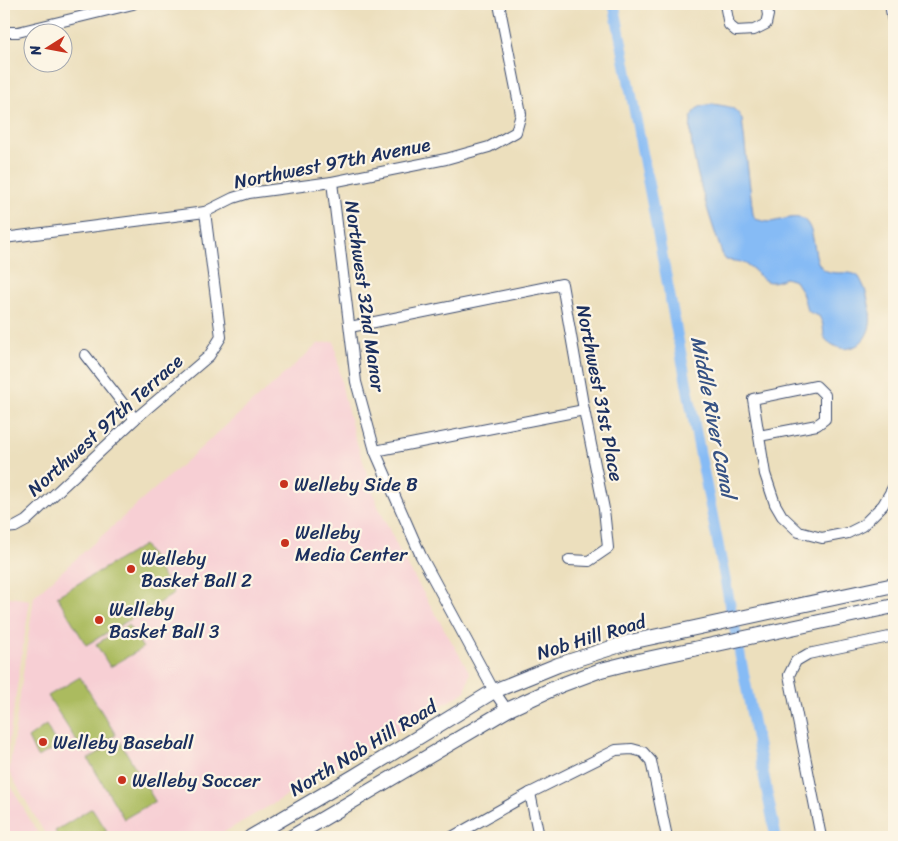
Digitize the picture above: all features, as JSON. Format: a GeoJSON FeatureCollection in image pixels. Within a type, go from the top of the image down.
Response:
{"type":"FeatureCollection","features":[{"type":"Feature","properties":{"kind":"main road","name":"Nob Hill Road"},"geometry":{"type":"LineString","coordinates":[[494,690],[558,665],[630,642],[894,585]]}},
{"type":"Feature","properties":{"kind":"main road","name":"Nob Hill Road"},"geometry":{"type":"LineString","coordinates":[[507,710],[561,685],[601,670],[708,645],[894,606]]}},
{"type":"Feature","properties":{"kind":"main road","name":"North Nob Hill Road"},"geometry":{"type":"LineString","coordinates":[[251,837],[355,776],[494,690]]}},
{"type":"Feature","properties":{"kind":"main road"},"geometry":{"type":"LineString","coordinates":[[292,837],[507,710]]}},
{"type":"Feature","properties":{"kind":"main road"},"geometry":{"type":"LineString","coordinates":[[278,821],[288,837]]}},
{"type":"Feature","properties":{"kind":"street"},"geometry":{"type":"LineString","coordinates":[[4,32],[18,32],[133,4]]}},
{"type":"Feature","properties":{"kind":"street","name":"Northwest 97th Avenue"},"geometry":{"type":"LineString","coordinates":[[4,238],[205,212],[248,193],[332,182],[446,159],[489,147],[516,132],[521,114],[499,4]]}},
{"type":"Feature","properties":{"kind":"street"},"geometry":{"type":"LineString","coordinates":[[725,4],[729,24],[736,31],[754,30],[766,24],[768,15],[766,4]]}},
{"type":"Feature","properties":{"kind":"street"},"geometry":{"type":"LineString","coordinates":[[890,4],[894,27]]}},
{"type":"Feature","properties":{"kind":"street","name":"Northwest 32nd Manor"},"geometry":{"type":"LineString","coordinates":[[332,182],[356,382],[375,451],[421,556],[494,690],[507,710]]}},
{"type":"Feature","properties":{"kind":"street","name":"Northwest 97th Terrace"},"geometry":{"type":"LineString","coordinates":[[4,528],[15,527],[26,521],[135,418],[209,356],[221,337],[205,212]]}},
{"type":"Feature","properties":{"kind":"street","name":"Northwest 31st Place"},"geometry":{"type":"LineString","coordinates":[[350,327],[562,284],[604,509],[608,548],[589,561],[569,560]]}},
{"type":"Feature","properties":{"kind":"street"},"geometry":{"type":"LineString","coordinates":[[85,355],[135,418]]}},
{"type":"Feature","properties":{"kind":"street"},"geometry":{"type":"LineString","coordinates":[[759,436],[817,425],[825,419],[824,394],[816,386],[753,399],[765,474],[775,504],[782,516],[800,532],[822,538],[848,533],[862,526],[883,505],[894,486]]}},
{"type":"Feature","properties":{"kind":"street"},"geometry":{"type":"LineString","coordinates":[[375,451],[584,410]]}},
{"type":"Feature","properties":{"kind":"street"},"geometry":{"type":"LineString","coordinates":[[821,837],[789,675],[796,661],[808,654],[894,636]]}},
{"type":"Feature","properties":{"kind":"street"},"geometry":{"type":"LineString","coordinates":[[452,837],[530,793],[616,750],[632,749],[643,752],[651,761],[667,837]]}},
{"type":"Feature","properties":{"kind":"street"},"geometry":{"type":"LineString","coordinates":[[530,793],[539,837]]}},
{"type":"Feature","properties":{"kind":"shaded area"},"geometry":{"type":"Polygon","coordinates":[[[334,341],[344,396],[354,434],[378,506],[400,552],[470,673],[465,692],[216,837],[47,837],[9,772],[34,596],[318,344],[334,341]]]}},
{"type":"Feature","properties":{"kind":"shaded area"},"geometry":{"type":"Polygon","coordinates":[[[4,596],[30,600],[4,774],[4,596]]]}},
{"type":"Feature","properties":{"kind":"shaded area"},"geometry":{"type":"Polygon","coordinates":[[[4,774],[40,837],[4,837],[4,774]]]}},
{"type":"Feature","properties":{"kind":"green space"},"geometry":{"type":"Polygon","coordinates":[[[144,545],[174,594],[86,645],[57,596],[144,545]]]}},
{"type":"Feature","properties":{"kind":"green space"},"geometry":{"type":"Polygon","coordinates":[[[128,625],[143,648],[110,667],[96,644],[128,625]]]}},
{"type":"Feature","properties":{"kind":"green space","name":"Welleby Soccer"},"geometry":{"type":"Polygon","coordinates":[[[80,677],[116,735],[84,753],[48,696],[80,677]]]}},
{"type":"Feature","properties":{"kind":"green space","name":"Welleby Baseball"},"geometry":{"type":"Polygon","coordinates":[[[46,725],[58,747],[37,757],[28,738],[46,725]]]}},
{"type":"Feature","properties":{"kind":"green space","name":"Welleby Soccer"},"geometry":{"type":"Polygon","coordinates":[[[119,740],[155,801],[124,819],[88,759],[119,740]]]}},
{"type":"Feature","properties":{"kind":"green space","name":"Welleby Soccer"},"geometry":{"type":"Polygon","coordinates":[[[92,808],[107,831],[97,837],[58,837],[55,831],[92,808]]]}},
{"type":"Feature","properties":{"kind":"water"},"geometry":{"type":"Polygon","coordinates":[[[713,104],[733,109],[742,119],[755,219],[770,222],[800,218],[805,221],[811,231],[816,257],[822,268],[832,272],[854,274],[860,278],[867,295],[870,321],[866,336],[854,347],[837,347],[827,341],[824,337],[823,324],[819,316],[808,311],[802,292],[795,281],[785,278],[772,282],[764,280],[746,264],[726,260],[723,256],[700,183],[691,141],[690,125],[693,113],[699,107],[713,104]]]}},
{"type":"Feature","properties":{"kind":"waterway","name":"Middle River Canal"},"geometry":{"type":"LineString","coordinates":[[614,4],[776,837]]}},
{"type":"Feature","properties":{"kind":"place","name":"Welleby Side B"},"geometry":{"type":"Point","coordinates":[284,484]}},
{"type":"Feature","properties":{"kind":"place","name":"Welleby Media Center"},"geometry":{"type":"Point","coordinates":[285,543]}},
{"type":"Feature","properties":{"kind":"place","name":"Welleby Basket Ball 2"},"geometry":{"type":"Point","coordinates":[131,569]}},
{"type":"Feature","properties":{"kind":"place","name":"Welleby Basket Ball 3"},"geometry":{"type":"Point","coordinates":[99,620]}},
{"type":"Feature","properties":{"kind":"place","name":"Welleby Baseball"},"geometry":{"type":"Point","coordinates":[43,742]}},
{"type":"Feature","properties":{"kind":"place","name":"Welleby Soccer"},"geometry":{"type":"Point","coordinates":[122,780]}}]}
